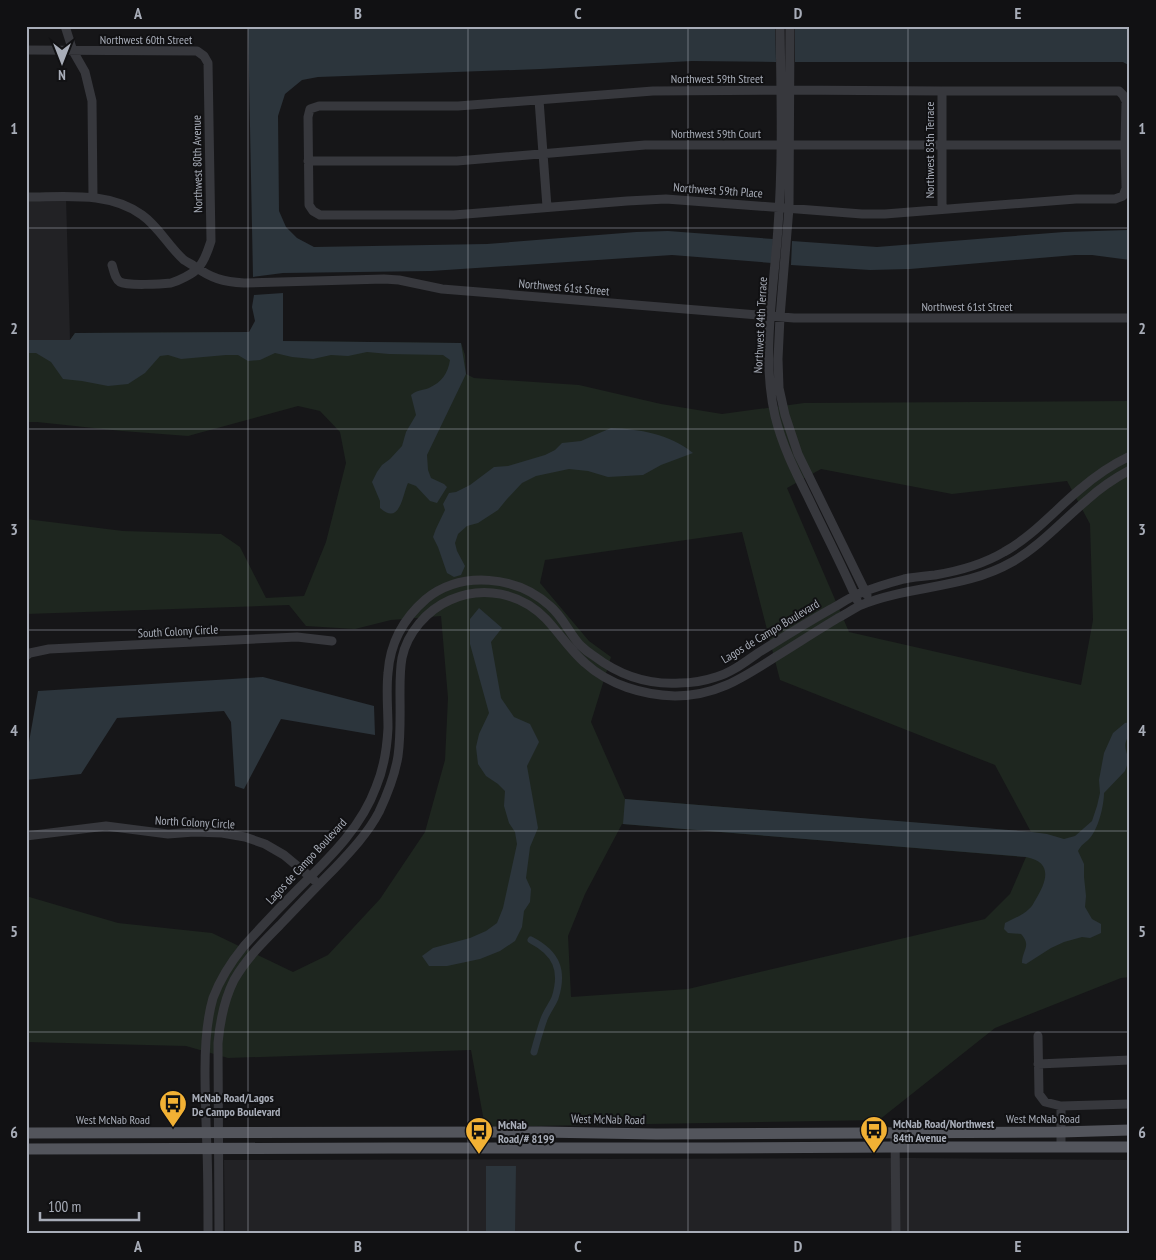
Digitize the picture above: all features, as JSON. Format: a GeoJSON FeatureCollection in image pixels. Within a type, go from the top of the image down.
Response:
{"type":"FeatureCollection","features":[{"type":"Feature","properties":{"kind":"main road","name":"West McNab Road"},"geometry":{"type":"LineString","coordinates":[[26,1133],[541,1132],[656,1134],[1130,1130]]}},
{"type":"Feature","properties":{"kind":"main road"},"geometry":{"type":"LineString","coordinates":[[39,1149],[49,1142],[77,1143],[80,1133]]}},
{"type":"Feature","properties":{"kind":"main road"},"geometry":{"type":"LineString","coordinates":[[26,1149],[1130,1147]]}},
{"type":"Feature","properties":{"kind":"street"},"geometry":{"type":"LineString","coordinates":[[65,26],[73,51],[85,72],[92,101],[92,197]]}},
{"type":"Feature","properties":{"kind":"street","name":"Northwest 84th Terrace"},"geometry":{"type":"LineString","coordinates":[[780,26],[785,90]]}},
{"type":"Feature","properties":{"kind":"street","name":"Northwest 84th Terrace"},"geometry":{"type":"LineString","coordinates":[[790,26],[785,90],[785,145],[789,208],[769,359],[771,390],[775,418],[788,457],[860,606]]}},
{"type":"Feature","properties":{"kind":"street","name":"Northwest 60th Street"},"geometry":{"type":"LineString","coordinates":[[26,50],[198,52],[204,56]]}},
{"type":"Feature","properties":{"kind":"street","name":"Northwest 80th Avenue"},"geometry":{"type":"LineString","coordinates":[[198,269],[207,254],[211,240],[208,63],[204,56]]}},
{"type":"Feature","properties":{"kind":"street","name":"Northwest 59th Street"},"geometry":{"type":"LineString","coordinates":[[308,161],[308,117],[310,109],[319,106],[458,106],[653,91],[1119,91],[1126,101],[1125,145]]}},
{"type":"Feature","properties":{"kind":"street","name":"Northwest 85th Terrace"},"geometry":{"type":"LineString","coordinates":[[942,91],[942,209]]}},
{"type":"Feature","properties":{"kind":"street"},"geometry":{"type":"LineString","coordinates":[[539,100],[547,207]]}},
{"type":"Feature","properties":{"kind":"street","name":"Northwest 59th Court"},"geometry":{"type":"LineString","coordinates":[[308,161],[457,161],[645,145],[1125,145]]}},
{"type":"Feature","properties":{"kind":"street","name":"Northwest 84th Terrace"},"geometry":{"type":"LineString","coordinates":[[785,145],[779,207],[776,317],[779,388],[786,420],[798,454],[871,602]]}},
{"type":"Feature","properties":{"kind":"street","name":"Northwest 59th Place"},"geometry":{"type":"LineString","coordinates":[[308,161],[309,205],[312,212],[320,215],[454,215],[666,199],[862,214],[885,214],[1076,199],[1115,199],[1123,196],[1126,188],[1125,145]]}},
{"type":"Feature","properties":{"kind":"street","name":"Northwest 61st Street"},"geometry":{"type":"LineString","coordinates":[[26,197],[92,197],[110,200],[142,215],[184,260],[198,269],[215,279],[244,284],[384,279],[399,280],[442,289],[776,317],[1130,318]]}},
{"type":"Feature","properties":{"kind":"street"},"geometry":{"type":"LineString","coordinates":[[112,265],[116,278],[120,282],[129,284],[172,282],[198,269]]}},
{"type":"Feature","properties":{"kind":"street","name":"Lagos de Campo Boulevard"},"geometry":{"type":"LineString","coordinates":[[206,1133],[205,1043],[208,1020],[222,978],[244,946],[336,850],[353,830],[366,810],[376,788],[385,759],[388,730],[388,672],[390,657],[400,629],[412,612],[430,597],[447,588],[469,581],[492,580],[516,585],[537,596],[552,607],[579,644],[612,668],[633,677],[656,683],[678,684],[700,681],[719,677],[855,595],[906,578],[962,570],[1004,553],[1020,543],[1050,518],[1079,490],[1100,474],[1130,456]]}},
{"type":"Feature","properties":{"kind":"street","name":"Lagos de Campo Boulevard"},"geometry":{"type":"LineString","coordinates":[[218,1133],[218,1043],[220,1022],[233,982],[255,950],[362,839],[376,816],[388,792],[398,760],[400,673],[403,655],[411,636],[421,620],[434,609],[450,600],[470,593],[492,592],[512,597],[531,606],[543,616],[587,666],[608,679],[629,688],[656,695],[678,696],[702,693],[724,687],[742,678],[860,606],[909,591],[965,581],[988,574],[1010,563],[1028,552],[1053,532],[1101,488],[1130,470]]}},
{"type":"Feature","properties":{"kind":"street","name":"South Colony Circle"},"geometry":{"type":"LineString","coordinates":[[26,656],[30,653],[49,649],[293,638],[332,641]]}},
{"type":"Feature","properties":{"kind":"street"},"geometry":{"type":"LineString","coordinates":[[390,657],[406,649]]}},
{"type":"Feature","properties":{"kind":"street","name":"North Colony Circle"},"geometry":{"type":"LineString","coordinates":[[26,836],[106,826],[168,834],[194,832],[222,833],[245,837],[265,844],[284,855],[320,884]]}},
{"type":"Feature","properties":{"kind":"street"},"geometry":{"type":"LineString","coordinates":[[273,915],[282,922]]}},
{"type":"Feature","properties":{"kind":"street"},"geometry":{"type":"LineString","coordinates":[[1038,1036],[1038,1094],[1044,1102],[1061,1106],[1130,1104]]}},
{"type":"Feature","properties":{"kind":"street"},"geometry":{"type":"LineString","coordinates":[[1038,1064],[1130,1060]]}},
{"type":"Feature","properties":{"kind":"street"},"geometry":{"type":"LineString","coordinates":[[1061,1106],[1061,1148]]}},
{"type":"Feature","properties":{"kind":"street"},"geometry":{"type":"LineString","coordinates":[[895,1132],[896,1234]]}},
{"type":"Feature","properties":{"kind":"street"},"geometry":{"type":"LineString","coordinates":[[206,1133],[213,1149],[219,1234]]}},
{"type":"Feature","properties":{"kind":"street"},"geometry":{"type":"LineString","coordinates":[[208,1234],[213,1149],[218,1133]]}},
{"type":"Feature","properties":{"kind":"shaded area"},"geometry":{"type":"Polygon","coordinates":[[[248,26],[775,26],[776,62],[692,61],[541,69],[318,77],[302,80],[285,94],[278,116],[279,211],[286,227],[297,238],[314,247],[487,244],[668,231],[773,239],[772,263],[672,255],[431,271],[283,273],[253,277],[248,26]]]}},
{"type":"Feature","properties":{"kind":"shaded area"},"geometry":{"type":"Polygon","coordinates":[[[842,26],[1130,26],[1130,66],[1123,62],[795,62],[795,27],[833,28],[842,26]]]}},
{"type":"Feature","properties":{"kind":"shaded area"},"geometry":{"type":"Polygon","coordinates":[[[26,197],[66,197],[70,340],[26,340],[26,197]]]}},
{"type":"Feature","properties":{"kind":"shaded area"},"geometry":{"type":"Polygon","coordinates":[[[1130,228],[1130,260],[1092,255],[1075,255],[910,269],[870,270],[791,265],[792,241],[877,247],[1064,232],[1128,230],[1130,228]]]}},
{"type":"Feature","properties":{"kind":"shaded area"},"geometry":{"type":"Polygon","coordinates":[[[283,293],[283,341],[461,343],[466,374],[427,455],[428,470],[431,478],[447,487],[437,503],[430,501],[416,486],[408,483],[399,507],[392,514],[387,513],[380,508],[380,501],[372,482],[382,465],[402,446],[406,432],[416,415],[411,395],[434,386],[446,373],[450,360],[443,355],[367,352],[348,356],[331,355],[313,359],[275,353],[260,360],[248,361],[238,355],[181,359],[168,355],[160,356],[145,373],[128,384],[108,386],[63,379],[51,362],[36,353],[26,353],[26,340],[70,340],[75,333],[249,332],[255,321],[252,307],[254,295],[283,293]]]}},
{"type":"Feature","properties":{"kind":"shaded area"},"geometry":{"type":"Polygon","coordinates":[[[249,332],[283,341],[461,343],[465,355],[466,374],[474,378],[579,385],[661,404],[722,414],[804,403],[1130,401],[1130,977],[1121,978],[995,1028],[879,1120],[485,1127],[471,1050],[228,1058],[186,1046],[26,1042],[26,896],[118,923],[212,933],[293,972],[328,955],[380,899],[425,832],[445,760],[448,698],[441,616],[391,620],[355,629],[306,626],[289,605],[26,614],[26,519],[123,531],[221,534],[240,547],[266,598],[304,596],[326,542],[346,463],[340,432],[320,411],[298,406],[188,436],[26,422],[26,340],[70,340],[75,333],[249,332]],[[821,469],[787,488],[849,632],[1081,685],[1093,620],[1090,524],[1067,481],[952,494],[821,469]],[[742,532],[545,560],[540,583],[589,641],[611,657],[591,722],[625,799],[1031,832],[995,765],[780,680],[742,532]],[[622,824],[585,894],[568,936],[571,997],[688,989],[985,919],[1010,894],[1026,857],[622,824]]]}},
{"type":"Feature","properties":{"kind":"shaded area"},"geometry":{"type":"Polygon","coordinates":[[[611,428],[632,430],[664,437],[693,453],[661,465],[643,475],[608,477],[588,471],[569,469],[536,476],[522,483],[498,510],[478,523],[467,526],[458,534],[455,543],[465,566],[461,575],[454,577],[447,573],[433,537],[445,510],[443,504],[449,493],[456,492],[470,485],[494,467],[508,466],[545,455],[555,450],[562,443],[581,441],[611,428]]]}},
{"type":"Feature","properties":{"kind":"shaded area"},"geometry":{"type":"Polygon","coordinates":[[[479,608],[502,628],[491,642],[501,698],[514,717],[530,724],[539,742],[527,766],[538,828],[530,847],[526,878],[531,889],[530,902],[524,911],[522,927],[515,941],[500,951],[480,959],[447,966],[429,966],[422,956],[433,948],[470,938],[486,931],[497,923],[503,908],[517,844],[515,832],[509,823],[504,806],[505,791],[486,776],[478,764],[476,747],[479,734],[489,713],[470,644],[470,619],[479,608]]]}},
{"type":"Feature","properties":{"kind":"shaded area"},"geometry":{"type":"Polygon","coordinates":[[[263,677],[374,706],[375,735],[281,719],[244,789],[235,786],[231,722],[224,711],[117,718],[81,774],[26,780],[26,759],[38,691],[263,677]]]}},
{"type":"Feature","properties":{"kind":"shaded area"},"geometry":{"type":"Polygon","coordinates":[[[1130,722],[1130,735],[1125,744],[1129,760],[1125,771],[1104,793],[1098,824],[1092,835],[1078,851],[1084,864],[1085,907],[1092,919],[1101,924],[1101,933],[1090,938],[1082,937],[1064,942],[1026,964],[1022,963],[1026,945],[1024,938],[1021,934],[1008,933],[1004,929],[1005,923],[1021,915],[1031,907],[1043,886],[1045,879],[1044,868],[1035,860],[1026,857],[623,824],[625,799],[1032,832],[1064,839],[1075,836],[1092,821],[1100,793],[1099,780],[1104,753],[1113,733],[1125,723],[1130,722]]]}},
{"type":"Feature","properties":{"kind":"shaded area"},"geometry":{"type":"Polygon","coordinates":[[[912,1158],[1130,1160],[1130,1234],[225,1234],[224,1160],[912,1158]]]}},
{"type":"Feature","properties":{"kind":"shaded area"},"geometry":{"type":"Polygon","coordinates":[[[486,1166],[516,1166],[515,1234],[486,1234],[486,1166]]]}},
{"type":"Feature","properties":{"kind":"waterway"},"geometry":{"type":"LineString","coordinates":[[531,940],[540,945],[552,957],[556,963],[559,979],[555,998],[544,1019],[534,1052]]}},
{"type":"Feature","properties":{"kind":"place","name":"McNab Road/Lagos De Campo Boulevard"},"geometry":{"type":"Point","coordinates":[173,1128]}},
{"type":"Feature","properties":{"kind":"place","name":"McNab Road/Northwest 84th Avenue"},"geometry":{"type":"Point","coordinates":[874,1154]}},
{"type":"Feature","properties":{"kind":"place","name":"McNab Road/# 8199"},"geometry":{"type":"Point","coordinates":[479,1155]}}]}
